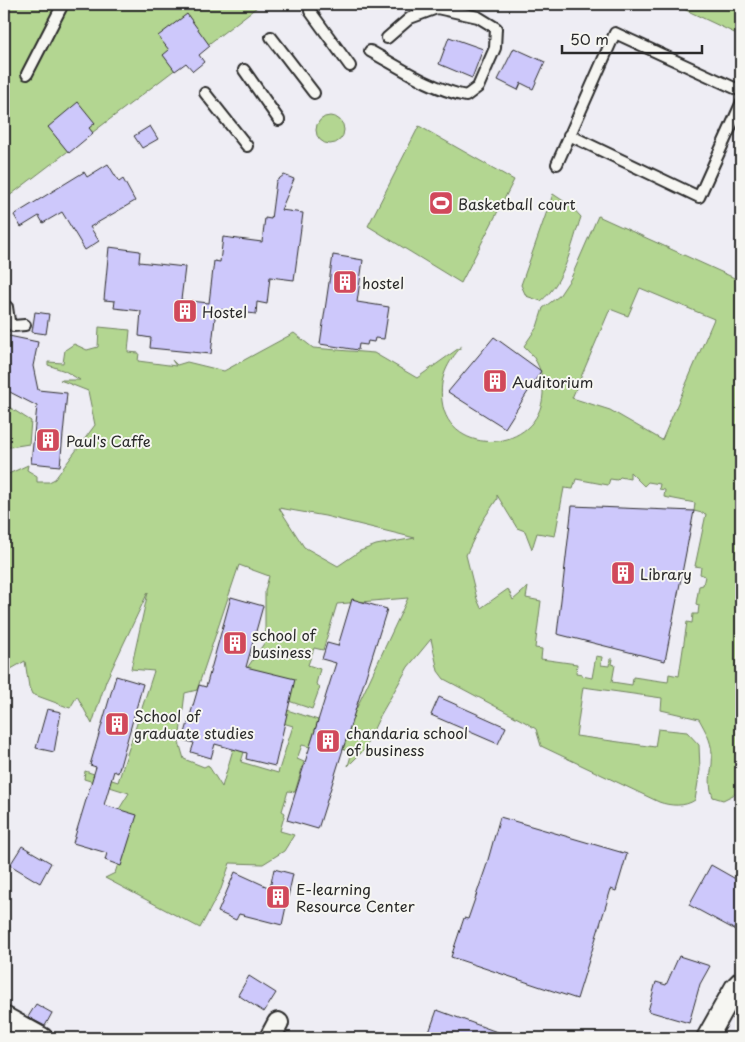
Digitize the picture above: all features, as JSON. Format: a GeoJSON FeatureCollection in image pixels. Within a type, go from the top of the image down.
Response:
{"type":"FeatureCollection","features":[{"type":"Feature","properties":{"kind":"street"},"geometry":{"type":"LineString","coordinates":[[707,1038],[735,988],[741,982]]}},
{"type":"Feature","properties":{"kind":"street"},"geometry":{"type":"LineString","coordinates":[[4,1017],[42,1038]]}},
{"type":"Feature","properties":{"kind":"lane"},"geometry":{"type":"LineString","coordinates":[[27,74],[63,4]]}},
{"type":"Feature","properties":{"kind":"lane"},"geometry":{"type":"LineString","coordinates":[[370,51],[426,83],[447,92],[466,96],[478,87],[495,48],[496,28],[478,18],[437,8],[410,18],[387,38]]}},
{"type":"Feature","properties":{"kind":"lane"},"geometry":{"type":"LineString","coordinates":[[310,11],[350,66]]}},
{"type":"Feature","properties":{"kind":"lane"},"geometry":{"type":"LineString","coordinates":[[557,164],[615,33],[741,91]]}},
{"type":"Feature","properties":{"kind":"lane"},"geometry":{"type":"LineString","coordinates":[[271,37],[314,93]]}},
{"type":"Feature","properties":{"kind":"lane"},"geometry":{"type":"LineString","coordinates":[[244,70],[280,120]]}},
{"type":"Feature","properties":{"kind":"lane"},"geometry":{"type":"LineString","coordinates":[[205,94],[247,146]]}},
{"type":"Feature","properties":{"kind":"lane"},"geometry":{"type":"LineString","coordinates":[[569,135],[699,197],[741,104]]}},
{"type":"Feature","properties":{"kind":"lane"},"geometry":{"type":"LineString","coordinates":[[6,307],[8,322],[13,326],[26,325]]}},
{"type":"Feature","properties":{"kind":"green space"},"geometry":{"type":"Polygon","coordinates":[[[4,4],[261,4],[4,200],[4,4]]]}},
{"type":"Feature","properties":{"kind":"green space"},"geometry":{"type":"Polygon","coordinates":[[[673,4],[741,4],[741,36],[673,4]]]}},
{"type":"Feature","properties":{"kind":"green space"},"geometry":{"type":"Polygon","coordinates":[[[330,116],[340,120],[344,130],[340,140],[330,144],[320,140],[316,130],[320,120],[330,116]]]}},
{"type":"Feature","properties":{"kind":"green space","name":"Basketball court"},"geometry":{"type":"Polygon","coordinates":[[[419,126],[514,180],[461,283],[368,226],[419,126]]]}},
{"type":"Feature","properties":{"kind":"green space"},"geometry":{"type":"Polygon","coordinates":[[[553,194],[571,206],[581,217],[562,274],[541,301],[526,296],[521,285],[553,194]]]}},
{"type":"Feature","properties":{"kind":"green space"},"geometry":{"type":"Polygon","coordinates":[[[598,216],[741,281],[741,791],[723,800],[713,797],[710,785],[711,748],[709,739],[699,719],[661,710],[662,698],[583,687],[576,736],[655,747],[658,729],[687,732],[699,745],[700,770],[695,800],[687,804],[673,805],[659,802],[541,746],[536,729],[444,679],[438,671],[431,639],[408,667],[380,716],[364,750],[348,766],[352,752],[341,749],[351,720],[408,598],[337,604],[323,650],[314,648],[308,665],[320,669],[316,684],[320,687],[312,709],[280,698],[234,687],[265,642],[265,591],[269,576],[239,565],[197,690],[185,693],[179,742],[184,759],[204,767],[208,765],[222,787],[234,746],[259,703],[241,762],[278,773],[293,726],[283,723],[287,710],[318,720],[310,747],[302,745],[297,759],[304,762],[295,792],[288,791],[282,811],[285,813],[280,831],[294,835],[284,851],[263,864],[230,863],[221,889],[200,928],[105,878],[115,873],[131,825],[113,819],[129,793],[84,779],[85,771],[118,782],[154,671],[131,669],[148,592],[106,681],[92,724],[77,696],[70,708],[32,694],[25,661],[4,673],[4,476],[28,465],[27,470],[37,476],[37,482],[49,482],[55,479],[95,425],[88,391],[60,380],[80,380],[65,371],[48,365],[48,362],[63,363],[65,350],[74,344],[87,350],[98,347],[99,327],[130,330],[128,352],[139,353],[138,361],[176,366],[172,360],[177,365],[187,362],[224,371],[294,333],[313,348],[374,353],[417,378],[462,346],[448,365],[443,378],[441,393],[448,420],[460,433],[476,440],[494,441],[512,437],[527,428],[538,414],[543,394],[541,374],[533,356],[524,346],[537,327],[543,308],[559,296],[571,278],[598,216]],[[640,288],[628,316],[610,309],[572,398],[610,410],[662,440],[714,319],[640,288]],[[630,472],[630,479],[620,477],[617,480],[610,479],[608,485],[576,479],[573,489],[564,488],[555,536],[537,533],[532,549],[525,531],[517,528],[497,495],[497,499],[483,520],[466,555],[481,608],[508,589],[513,600],[528,587],[526,598],[541,601],[535,648],[542,649],[541,659],[577,664],[576,673],[592,678],[596,656],[602,657],[601,665],[609,666],[610,659],[613,659],[612,664],[615,665],[612,682],[632,685],[633,677],[668,682],[669,674],[679,676],[687,622],[692,623],[693,614],[698,614],[699,605],[696,604],[699,586],[703,585],[705,576],[700,574],[701,567],[695,566],[706,514],[694,511],[695,503],[664,497],[665,490],[659,489],[660,484],[648,482],[644,486],[630,472]],[[279,508],[304,547],[338,566],[360,551],[376,545],[415,538],[325,516],[279,508]]]}},
{"type":"Feature","properties":{"kind":"green space"},"geometry":{"type":"Polygon","coordinates":[[[4,406],[9,407],[31,421],[29,444],[4,448],[4,406]]]}},
{"type":"Feature","properties":{"kind":"building"},"geometry":{"type":"Polygon","coordinates":[[[187,14],[210,46],[199,55],[204,62],[193,71],[186,63],[175,71],[163,55],[169,50],[158,36],[187,14]]]}},
{"type":"Feature","properties":{"kind":"building"},"geometry":{"type":"Polygon","coordinates":[[[449,37],[483,49],[472,78],[439,64],[449,37]]]}},
{"type":"Feature","properties":{"kind":"building"},"geometry":{"type":"Polygon","coordinates":[[[514,48],[545,62],[533,89],[521,83],[518,90],[498,80],[514,48]]]}},
{"type":"Feature","properties":{"kind":"building"},"geometry":{"type":"Polygon","coordinates":[[[78,102],[95,123],[89,128],[93,133],[69,153],[48,127],[78,102]]]}},
{"type":"Feature","properties":{"kind":"building"},"geometry":{"type":"Polygon","coordinates":[[[150,126],[158,139],[142,148],[134,136],[150,126]]]}},
{"type":"Feature","properties":{"kind":"building"},"geometry":{"type":"Polygon","coordinates":[[[108,164],[119,182],[123,179],[135,201],[90,227],[99,241],[85,250],[62,212],[43,223],[39,216],[21,227],[14,215],[84,172],[87,177],[108,164]]]}},
{"type":"Feature","properties":{"kind":"building"},"geometry":{"type":"Polygon","coordinates":[[[284,175],[294,179],[281,210],[303,213],[294,280],[270,277],[267,304],[257,302],[256,314],[216,309],[211,354],[150,348],[151,338],[139,336],[141,311],[114,308],[115,301],[104,300],[109,247],[140,251],[139,262],[185,267],[181,300],[209,303],[214,261],[220,262],[223,237],[262,242],[265,218],[271,219],[276,181],[284,175]]]}},
{"type":"Feature","properties":{"kind":"building","name":"hostel"},"geometry":{"type":"Polygon","coordinates":[[[333,255],[363,260],[357,302],[389,307],[384,339],[375,338],[374,342],[368,341],[367,345],[359,344],[358,350],[320,344],[333,255]]]}},
{"type":"Feature","properties":{"kind":"building"},"geometry":{"type":"Polygon","coordinates":[[[35,312],[49,314],[46,334],[32,332],[35,312]]]}},
{"type":"Feature","properties":{"kind":"building"},"geometry":{"type":"Polygon","coordinates":[[[4,335],[38,342],[33,366],[38,390],[67,393],[60,466],[31,463],[37,406],[4,389],[4,335]]]}},
{"type":"Feature","properties":{"kind":"building","name":"Auditorium"},"geometry":{"type":"Polygon","coordinates":[[[494,337],[541,371],[505,428],[448,392],[494,337]]]}},
{"type":"Feature","properties":{"kind":"building","name":"Library"},"geometry":{"type":"Polygon","coordinates":[[[572,506],[694,511],[665,661],[557,634],[572,506]]]}},
{"type":"Feature","properties":{"kind":"building"},"geometry":{"type":"Polygon","coordinates":[[[231,597],[263,606],[246,667],[295,679],[275,766],[246,759],[247,753],[215,744],[211,758],[191,752],[194,743],[183,740],[199,685],[206,687],[231,597]]]}},
{"type":"Feature","properties":{"kind":"building","name":"chandaria school of business"},"geometry":{"type":"Polygon","coordinates":[[[352,599],[387,609],[318,829],[287,820],[336,663],[322,659],[327,643],[338,646],[352,599]]]}},
{"type":"Feature","properties":{"kind":"building"},"geometry":{"type":"Polygon","coordinates":[[[116,676],[143,684],[118,773],[114,771],[104,805],[137,815],[121,866],[105,860],[107,853],[73,843],[96,767],[90,765],[116,676]]]}},
{"type":"Feature","properties":{"kind":"building"},"geometry":{"type":"Polygon","coordinates":[[[439,697],[506,727],[498,744],[431,715],[439,697]]]}},
{"type":"Feature","properties":{"kind":"building"},"geometry":{"type":"Polygon","coordinates":[[[47,709],[61,712],[54,752],[36,748],[47,709]]]}},
{"type":"Feature","properties":{"kind":"building"},"geometry":{"type":"Polygon","coordinates":[[[500,817],[627,854],[616,891],[611,889],[577,999],[451,957],[464,918],[468,919],[486,867],[500,817]]]}},
{"type":"Feature","properties":{"kind":"building"},"geometry":{"type":"Polygon","coordinates":[[[22,846],[51,863],[40,883],[10,865],[22,846]]]}},
{"type":"Feature","properties":{"kind":"building"},"geometry":{"type":"Polygon","coordinates":[[[711,865],[741,882],[741,933],[689,905],[711,865]]]}},
{"type":"Feature","properties":{"kind":"building"},"geometry":{"type":"Polygon","coordinates":[[[274,869],[293,874],[282,925],[239,914],[236,920],[218,912],[235,872],[270,888],[274,869]]]}},
{"type":"Feature","properties":{"kind":"building"},"geometry":{"type":"Polygon","coordinates":[[[679,956],[710,966],[700,984],[689,1023],[648,1011],[656,982],[666,985],[679,956]]]}},
{"type":"Feature","properties":{"kind":"building"},"geometry":{"type":"Polygon","coordinates":[[[249,976],[276,993],[264,1012],[238,995],[249,976]]]}},
{"type":"Feature","properties":{"kind":"building"},"geometry":{"type":"Polygon","coordinates":[[[36,1004],[52,1013],[45,1026],[28,1017],[36,1004]]]}},
{"type":"Feature","properties":{"kind":"building"},"geometry":{"type":"Polygon","coordinates":[[[437,1010],[508,1036],[508,1038],[427,1038],[437,1010]]]}},
{"type":"Feature","properties":{"kind":"place","name":"Basketball court"},"geometry":{"type":"Point","coordinates":[441,203]}},
{"type":"Feature","properties":{"kind":"place","name":"hostel"},"geometry":{"type":"Point","coordinates":[345,282]}},
{"type":"Feature","properties":{"kind":"place","name":"Hostel"},"geometry":{"type":"Point","coordinates":[185,311]}},
{"type":"Feature","properties":{"kind":"place","name":"Auditorium"},"geometry":{"type":"Point","coordinates":[495,381]}},
{"type":"Feature","properties":{"kind":"place","name":"Paul's Caffe"},"geometry":{"type":"Point","coordinates":[48,440]}},
{"type":"Feature","properties":{"kind":"place","name":"Library"},"geometry":{"type":"Point","coordinates":[623,573]}},
{"type":"Feature","properties":{"kind":"place","name":"school of business"},"geometry":{"type":"Point","coordinates":[235,643]}},
{"type":"Feature","properties":{"kind":"place","name":"School of graduate studies"},"geometry":{"type":"Point","coordinates":[117,724]}},
{"type":"Feature","properties":{"kind":"place","name":"chandaria school of business"},"geometry":{"type":"Point","coordinates":[328,741]}},
{"type":"Feature","properties":{"kind":"place","name":"E-learning Resource Center"},"geometry":{"type":"Point","coordinates":[278,897]}}]}
